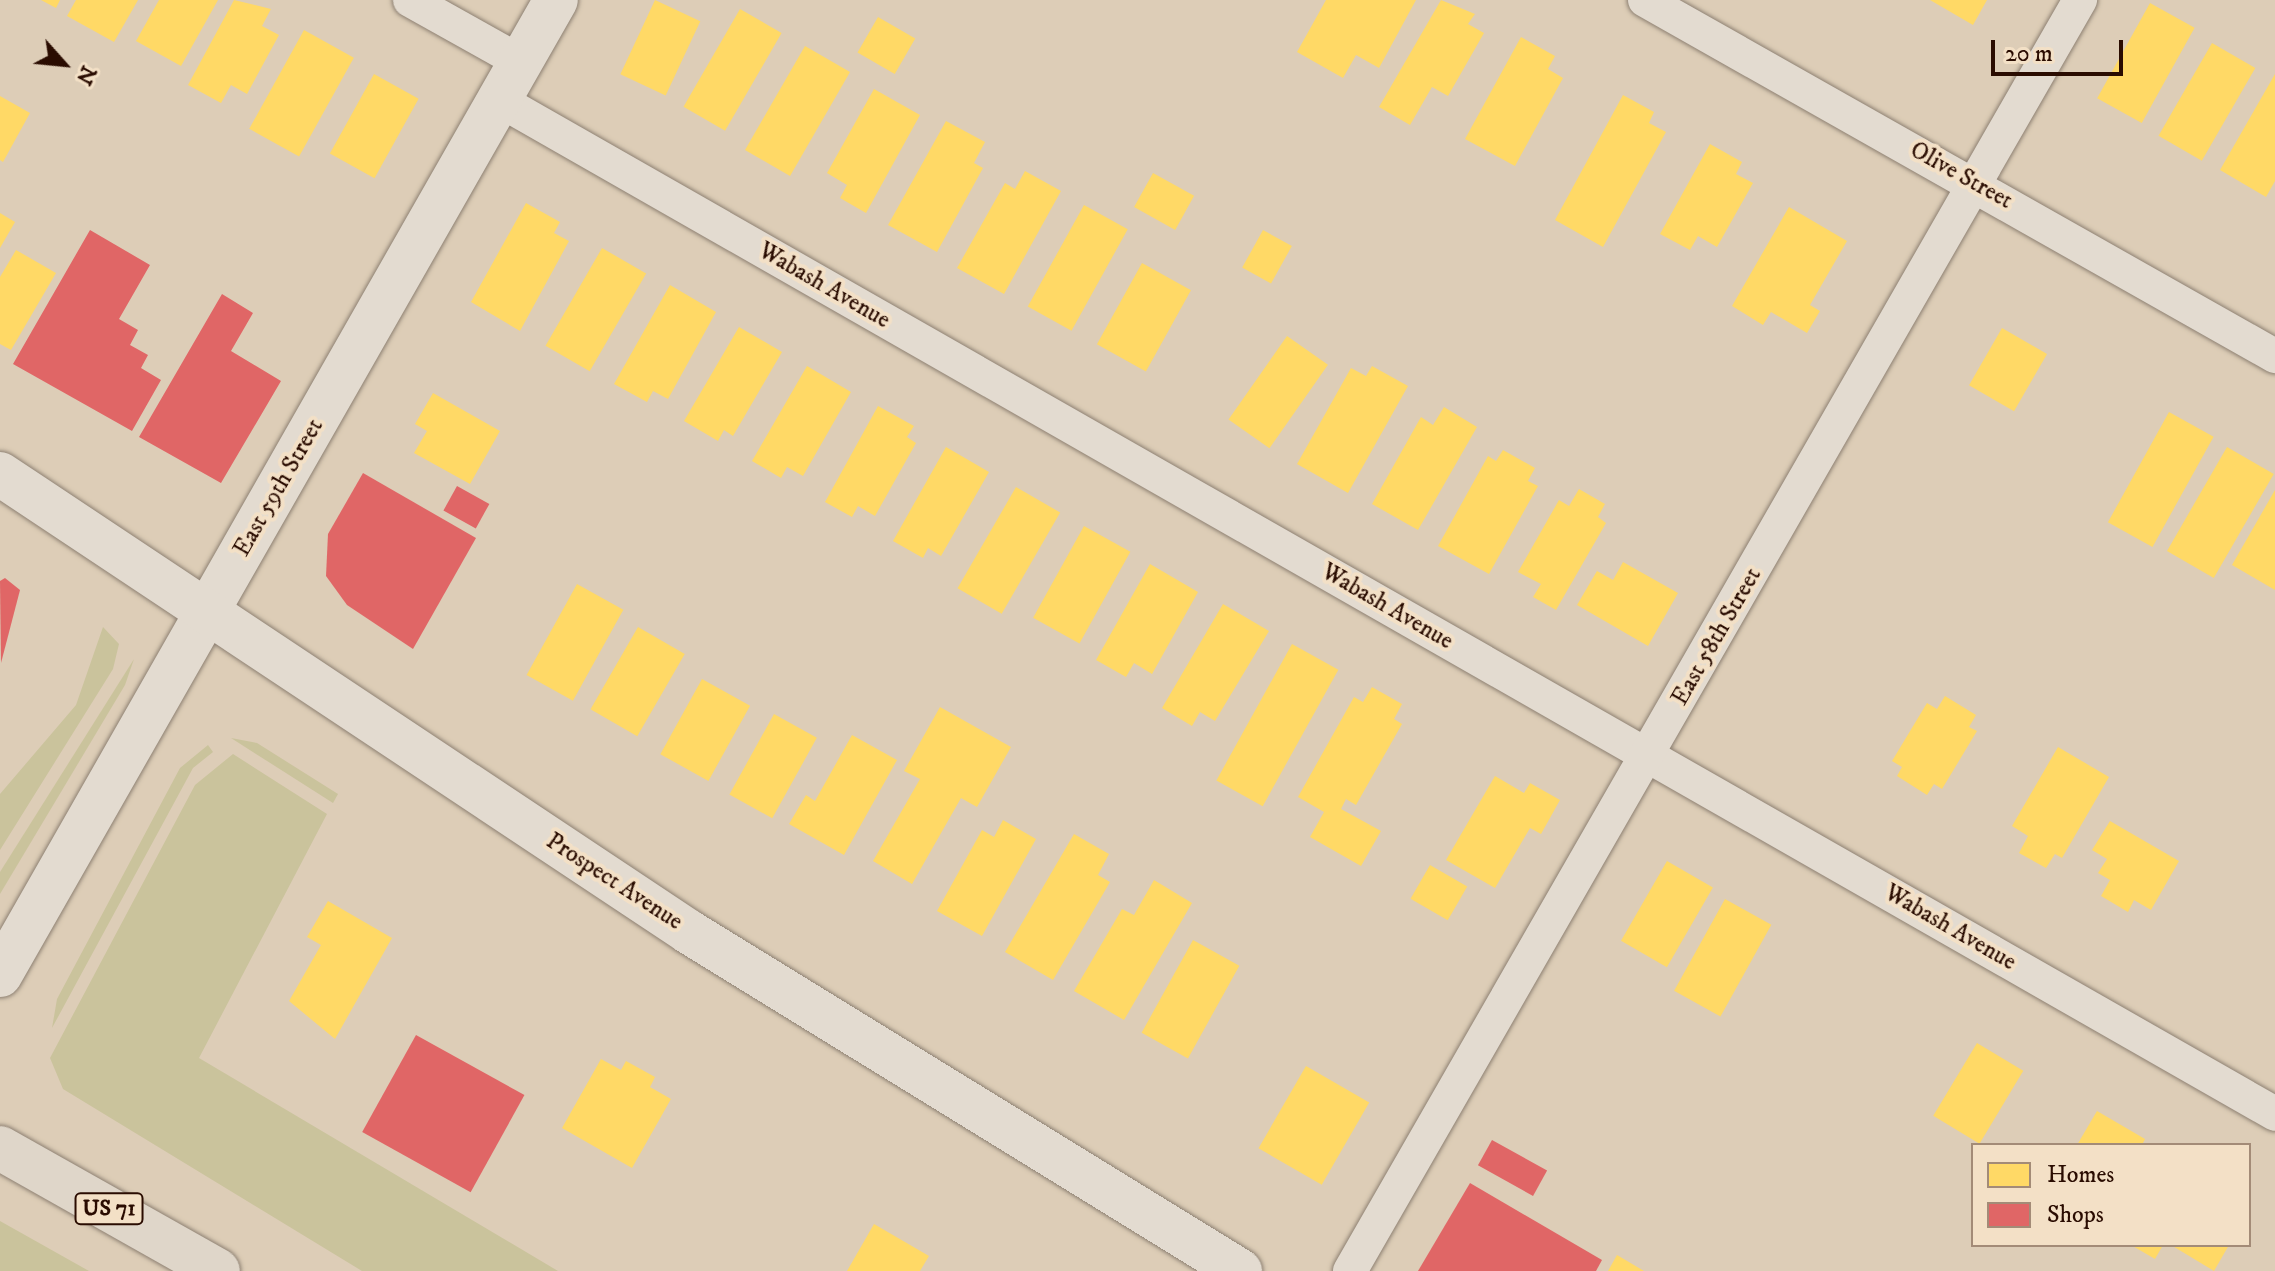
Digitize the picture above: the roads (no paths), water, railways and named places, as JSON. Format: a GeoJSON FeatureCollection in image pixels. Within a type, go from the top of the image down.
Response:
{"type":"FeatureCollection","features":[{"type":"Feature","properties":{"kind":"highway","name":"US 71"},"geometry":{"type":"LineString","coordinates":[[0,1148],[218,1271]]}},
{"type":"Feature","properties":{"kind":"main road","name":"East 59th Street"},"geometry":{"type":"LineString","coordinates":[[0,975],[556,0]]}},
{"type":"Feature","properties":{"kind":"main road","name":"Prospect Avenue"},"geometry":{"type":"LineString","coordinates":[[0,474],[206,615],[689,932],[1240,1271]]}},
{"type":"Feature","properties":{"kind":"street"},"geometry":{"type":"LineString","coordinates":[[410,0],[521,62]]}},
{"type":"Feature","properties":{"kind":"street","name":"Olive Street"},"geometry":{"type":"LineString","coordinates":[[1645,0],[2275,356]]}},
{"type":"Feature","properties":{"kind":"street","name":"East 58th Street"},"geometry":{"type":"LineString","coordinates":[[1350,1271],[1977,185],[2080,0]]}},
{"type":"Feature","properties":{"kind":"street","name":"Wabash Avenue"},"geometry":{"type":"LineString","coordinates":[[499,100],[2275,1114]]}}]}
